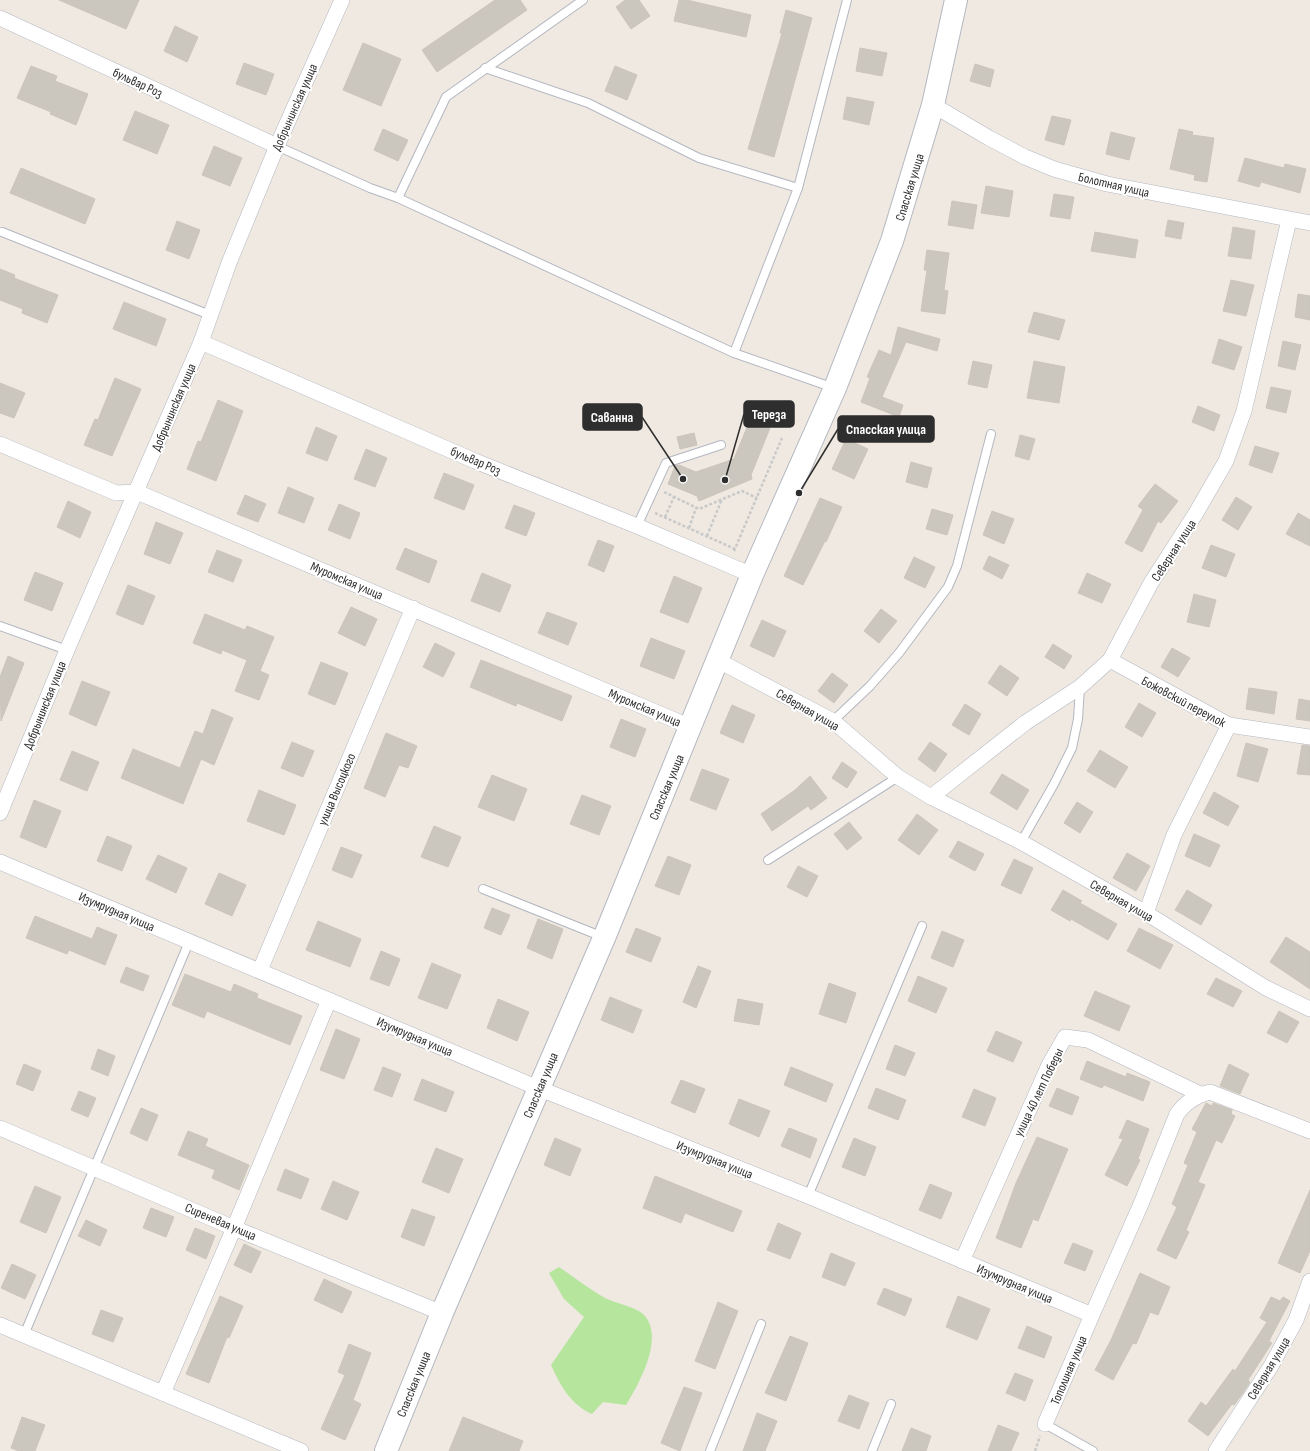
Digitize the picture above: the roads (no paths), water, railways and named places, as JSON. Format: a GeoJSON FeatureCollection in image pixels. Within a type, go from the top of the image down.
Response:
{"type":"FeatureCollection","features":[{"type":"Feature","properties":{"kind":"street","name":"Добрынинская улица"},"geometry":{"type":"LineString","coordinates":[[0,813],[66,650],[137,492],[201,342],[229,263],[277,146],[342,0]]}},
{"type":"Feature","properties":{"kind":"street","name":"Спасская улица"},"geometry":{"type":"LineString","coordinates":[[386,1451],[442,1313],[604,938],[692,726],[752,575],[835,388],[892,241],[933,105],[956,0]]}},
{"type":"Feature","properties":{"kind":"street","name":"бульвар Роз"},"geometry":{"type":"LineString","coordinates":[[0,18],[277,146]]}},
{"type":"Feature","properties":{"kind":"street","name":"Болотная улица"},"geometry":{"type":"LineString","coordinates":[[933,105],[995,142],[1054,169],[1107,184],[1310,223]]}},
{"type":"Feature","properties":{"kind":"street","name":"Северная улица"},"geometry":{"type":"LineString","coordinates":[[930,797],[1025,723],[1080,687],[1110,660],[1151,583],[1196,513],[1226,461],[1244,410],[1289,220]]}},
{"type":"Feature","properties":{"kind":"street","name":"бульвар Роз"},"geometry":{"type":"LineString","coordinates":[[201,342],[475,461],[637,526],[752,575]]}},
{"type":"Feature","properties":{"kind":"street","name":"Муромская улица"},"geometry":{"type":"LineString","coordinates":[[0,444],[116,493],[137,492],[692,726]]}},
{"type":"Feature","properties":{"kind":"street","name":"улица Высоцкого"},"geometry":{"type":"LineString","coordinates":[[260,970],[413,608]]}},
{"type":"Feature","properties":{"kind":"street","name":"Северная улица"},"geometry":{"type":"LineString","coordinates":[[717,660],[833,721],[898,777],[930,797],[1021,842],[1146,913],[1266,988],[1310,1009]]}},
{"type":"Feature","properties":{"kind":"street","name":"Божовский переулок"},"geometry":{"type":"LineString","coordinates":[[1110,660],[1229,725],[1310,737]]}},
{"type":"Feature","properties":{"kind":"street"},"geometry":{"type":"LineString","coordinates":[[1146,913],[1174,834],[1229,725]]}},
{"type":"Feature","properties":{"kind":"street","name":"Изумрудная улица"},"geometry":{"type":"LineString","coordinates":[[0,862],[538,1088],[808,1196],[1092,1315]]}},
{"type":"Feature","properties":{"kind":"street"},"geometry":{"type":"LineString","coordinates":[[163,1393],[234,1228],[329,1000]]}},
{"type":"Feature","properties":{"kind":"street","name":"улица 40 лет Победы"},"geometry":{"type":"LineString","coordinates":[[962,1261],[1049,1065],[1066,1037],[1088,1040],[1200,1094]]}},
{"type":"Feature","properties":{"kind":"street"},"geometry":{"type":"LineString","coordinates":[[1092,1315],[1141,1204],[1177,1114],[1183,1105],[1200,1094],[1210,1092],[1310,1131]]}},
{"type":"Feature","properties":{"kind":"street","name":"Сиреневая улица"},"geometry":{"type":"LineString","coordinates":[[0,1128],[234,1228],[442,1313]]}},
{"type":"Feature","properties":{"kind":"street","name":"Северная улица"},"geometry":{"type":"LineString","coordinates":[[1216,1451],[1271,1366],[1296,1320],[1310,1281]]}},
{"type":"Feature","properties":{"kind":"street","name":"Тополиная улица"},"geometry":{"type":"LineString","coordinates":[[1045,1424],[1092,1315]]}},
{"type":"Feature","properties":{"kind":"street"},"geometry":{"type":"LineString","coordinates":[[0,1325],[301,1451]]}},
{"type":"Feature","properties":{"kind":"lane"},"geometry":{"type":"LineString","coordinates":[[398,198],[446,97],[583,0]]}},
{"type":"Feature","properties":{"kind":"lane"},"geometry":{"type":"LineString","coordinates":[[734,353],[798,188],[846,0]]}},
{"type":"Feature","properties":{"kind":"lane"},"geometry":{"type":"LineString","coordinates":[[485,68],[588,103],[699,158],[798,188]]}},
{"type":"Feature","properties":{"kind":"lane"},"geometry":{"type":"LineString","coordinates":[[277,146],[370,188],[398,198],[734,353],[835,388]]}},
{"type":"Feature","properties":{"kind":"lane"},"geometry":{"type":"LineString","coordinates":[[2,232],[210,315]]}},
{"type":"Feature","properties":{"kind":"lane"},"geometry":{"type":"LineString","coordinates":[[833,721],[870,686],[899,653],[948,587],[957,566],[991,434]]}},
{"type":"Feature","properties":{"kind":"lane"},"geometry":{"type":"LineString","coordinates":[[637,526],[666,463],[720,444]]}},
{"type":"Feature","properties":{"kind":"lane"},"geometry":{"type":"LineString","coordinates":[[0,626],[66,650]]}},
{"type":"Feature","properties":{"kind":"lane"},"geometry":{"type":"LineString","coordinates":[[1021,842],[1054,784],[1072,748],[1078,720],[1080,687]]}},
{"type":"Feature","properties":{"kind":"lane"},"geometry":{"type":"LineString","coordinates":[[768,860],[898,777]]}},
{"type":"Feature","properties":{"kind":"lane"},"geometry":{"type":"LineString","coordinates":[[483,888],[604,938]]}},
{"type":"Feature","properties":{"kind":"lane"},"geometry":{"type":"LineString","coordinates":[[808,1196],[922,926]]}},
{"type":"Feature","properties":{"kind":"lane"},"geometry":{"type":"LineString","coordinates":[[24,1335],[93,1167],[189,942]]}},
{"type":"Feature","properties":{"kind":"lane"},"geometry":{"type":"LineString","coordinates":[[710,1451],[761,1324]]}},
{"type":"Feature","properties":{"kind":"lane"},"geometry":{"type":"LineString","coordinates":[[872,1451],[891,1404]]}},
{"type":"Feature","properties":{"kind":"lane"},"geometry":{"type":"LineString","coordinates":[[1045,1424],[1093,1451]]}},
{"type":"Feature","properties":{"kind":"place","name":"Саванна"},"geometry":{"type":"Point","coordinates":[683,479]}},
{"type":"Feature","properties":{"kind":"place","name":"Тереза"},"geometry":{"type":"Point","coordinates":[725,480]}},
{"type":"Feature","properties":{"kind":"place","name":"Спасская улица"},"geometry":{"type":"Point","coordinates":[799,493]}}]}
